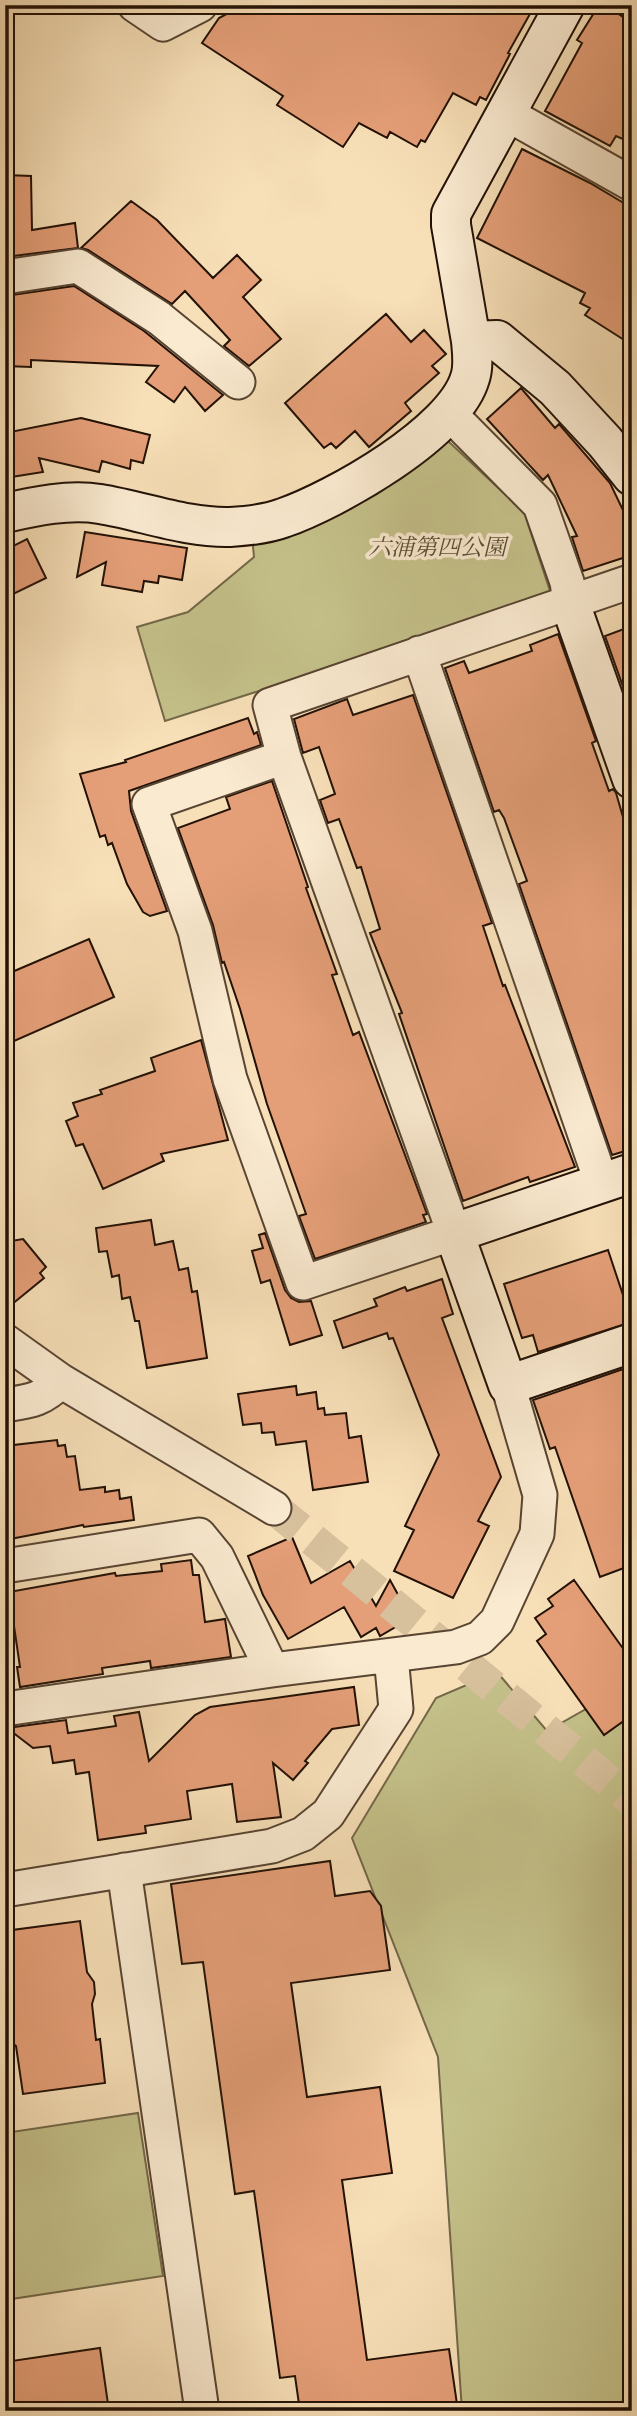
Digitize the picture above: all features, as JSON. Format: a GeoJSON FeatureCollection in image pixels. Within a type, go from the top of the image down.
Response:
{"type":"FeatureCollection","features":[{"type":"Feature","properties":{"kind":"street"},"geometry":{"type":"LineString","coordinates":[[135,5],[163,24],[200,5]]}},
{"type":"Feature","properties":{"kind":"street"},"geometry":{"type":"LineString","coordinates":[[5,513],[66,502],[98,503],[190,524],[229,527],[282,519],[394,460],[449,413],[463,395],[471,378],[473,361],[451,225],[452,214],[565,5]]}},
{"type":"Feature","properties":{"kind":"street"},"geometry":{"type":"LineString","coordinates":[[507,114],[632,184]]}},
{"type":"Feature","properties":{"kind":"street"},"geometry":{"type":"LineString","coordinates":[[5,276],[78,267],[159,318],[237,382]]}},
{"type":"Feature","properties":{"kind":"street"},"geometry":{"type":"LineString","coordinates":[[471,341],[497,340],[555,388],[605,442],[632,477]]}},
{"type":"Feature","properties":{"kind":"street"},"geometry":{"type":"LineString","coordinates":[[449,413],[540,505],[567,582],[570,603],[632,779]]}},
{"type":"Feature","properties":{"kind":"street"},"geometry":{"type":"LineString","coordinates":[[5,1709],[272,1670],[456,1647],[480,1638],[497,1621],[537,1534],[540,1495],[508,1385],[284,757],[270,705],[632,581]]}},
{"type":"Feature","properties":{"kind":"street"},"geometry":{"type":"LineString","coordinates":[[284,757],[149,804],[195,931],[230,1079],[303,1283],[617,1179],[419,653]]}},
{"type":"Feature","properties":{"kind":"street"},"geometry":{"type":"LineString","coordinates":[[5,1341],[61,1381],[274,1508]]}},
{"type":"Feature","properties":{"kind":"street"},"geometry":{"type":"LineString","coordinates":[[508,1385],[632,1343]]}},
{"type":"Feature","properties":{"kind":"street"},"geometry":{"type":"LineString","coordinates":[[5,1405],[33,1401],[47,1395],[61,1381]]}},
{"type":"Feature","properties":{"kind":"street"},"geometry":{"type":"LineString","coordinates":[[5,1566],[199,1535],[217,1557],[272,1670]]}},
{"type":"Feature","properties":{"kind":"street"},"geometry":{"type":"LineString","coordinates":[[5,1890],[272,1846],[303,1834],[328,1814],[396,1709],[391,1656]]}},
{"type":"Feature","properties":{"kind":"street"},"geometry":{"type":"LineString","coordinates":[[124,1870],[202,2411]]}},
{"type":"Feature","properties":{"kind":"green space","name":"六浦第四公園"},"geometry":{"type":"Polygon","coordinates":[[[448,441],[524,512],[552,597],[165,721],[137,627],[188,612],[254,557],[252,536],[417,465],[448,441]]]}},
{"type":"Feature","properties":{"kind":"green space"},"geometry":{"type":"Polygon","coordinates":[[[497,1672],[547,1731],[632,1683],[632,2411],[462,2411],[438,2057],[352,1838],[436,1698],[497,1672]]]}},
{"type":"Feature","properties":{"kind":"green space"},"geometry":{"type":"Polygon","coordinates":[[[138,2113],[163,2276],[5,2300],[5,2133],[138,2113]]]}},
{"type":"Feature","properties":{"kind":"building"},"geometry":{"type":"Polygon","coordinates":[[[243,5],[535,5],[486,100],[480,97],[476,105],[453,93],[425,142],[421,140],[417,147],[390,132],[387,138],[359,123],[343,147],[277,105],[283,96],[202,43],[219,18],[243,5]]]}},
{"type":"Feature","properties":{"kind":"building"},"geometry":{"type":"Polygon","coordinates":[[[599,5],[605,5],[632,23],[632,143],[616,136],[610,146],[545,111],[582,43],[577,40],[599,5]]]}},
{"type":"Feature","properties":{"kind":"building"},"geometry":{"type":"Polygon","coordinates":[[[522,149],[590,183],[632,208],[632,345],[585,315],[590,308],[580,303],[585,293],[477,238],[522,149]]]}},
{"type":"Feature","properties":{"kind":"building"},"geometry":{"type":"Polygon","coordinates":[[[5,175],[31,176],[32,230],[75,223],[78,248],[5,257],[5,175]]]}},
{"type":"Feature","properties":{"kind":"building"},"geometry":{"type":"Polygon","coordinates":[[[131,201],[157,220],[213,278],[237,255],[261,280],[243,297],[281,339],[249,366],[224,346],[230,340],[185,291],[172,304],[81,248],[131,201]]]}},
{"type":"Feature","properties":{"kind":"building"},"geometry":{"type":"Polygon","coordinates":[[[74,286],[144,331],[223,395],[205,411],[185,387],[174,402],[146,382],[158,366],[31,360],[31,367],[5,366],[5,296],[74,286]]]}},
{"type":"Feature","properties":{"kind":"building"},"geometry":{"type":"Polygon","coordinates":[[[386,314],[411,342],[424,330],[446,354],[432,366],[439,373],[405,403],[411,411],[369,447],[355,431],[336,448],[331,443],[324,448],[285,403],[386,314]]]}},
{"type":"Feature","properties":{"kind":"building"},"geometry":{"type":"Polygon","coordinates":[[[521,388],[555,428],[559,424],[610,483],[632,529],[632,555],[583,571],[572,537],[577,536],[548,475],[543,480],[487,419],[521,388]]]}},
{"type":"Feature","properties":{"kind":"building"},"geometry":{"type":"Polygon","coordinates":[[[81,418],[150,435],[143,463],[131,460],[130,469],[102,461],[99,472],[39,458],[43,472],[5,478],[5,433],[81,418]]]}},
{"type":"Feature","properties":{"kind":"building"},"geometry":{"type":"Polygon","coordinates":[[[85,532],[187,548],[182,580],[159,576],[158,583],[144,581],[142,592],[102,585],[106,562],[77,577],[85,532]]]}},
{"type":"Feature","properties":{"kind":"building"},"geometry":{"type":"Polygon","coordinates":[[[27,539],[46,578],[5,598],[5,550],[27,539]]]}},
{"type":"Feature","properties":{"kind":"building"},"geometry":{"type":"Polygon","coordinates":[[[632,626],[632,712],[605,636],[632,626]]]}},
{"type":"Feature","properties":{"kind":"building"},"geometry":{"type":"Polygon","coordinates":[[[558,634],[596,741],[592,743],[609,791],[613,789],[616,793],[632,848],[632,1149],[612,1155],[519,884],[527,881],[504,818],[499,810],[494,812],[445,668],[464,661],[469,673],[532,651],[530,645],[558,634]]]}},
{"type":"Feature","properties":{"kind":"building"},"geometry":{"type":"Polygon","coordinates":[[[413,695],[492,923],[483,926],[503,986],[505,985],[575,1167],[530,1182],[528,1177],[463,1201],[399,1014],[402,1013],[370,933],[380,929],[361,867],[357,868],[339,819],[328,823],[320,800],[335,794],[319,747],[303,753],[294,719],[347,699],[353,715],[413,695]]]}},
{"type":"Feature","properties":{"kind":"building"},"geometry":{"type":"Polygon","coordinates":[[[248,718],[261,745],[129,791],[131,811],[167,911],[150,916],[143,912],[127,884],[112,843],[108,845],[105,835],[100,837],[80,774],[126,762],[125,760],[248,718]]]}},
{"type":"Feature","properties":{"kind":"building"},"geometry":{"type":"Polygon","coordinates":[[[272,781],[337,974],[332,975],[353,1035],[359,1032],[427,1214],[423,1215],[426,1222],[315,1259],[299,1216],[306,1214],[267,1104],[240,1009],[224,962],[222,963],[213,925],[178,828],[230,809],[226,797],[272,781]]]}},
{"type":"Feature","properties":{"kind":"building"},"geometry":{"type":"Polygon","coordinates":[[[89,939],[114,997],[5,1045],[5,975],[89,939]]]}},
{"type":"Feature","properties":{"kind":"building"},"geometry":{"type":"Polygon","coordinates":[[[201,1040],[228,1140],[161,1154],[164,1161],[103,1189],[83,1144],[76,1146],[66,1121],[78,1116],[73,1103],[102,1094],[100,1090],[155,1071],[151,1058],[201,1040]]]}},
{"type":"Feature","properties":{"kind":"building"},"geometry":{"type":"Polygon","coordinates":[[[151,1220],[155,1245],[173,1241],[179,1270],[188,1268],[192,1292],[197,1291],[207,1358],[147,1368],[139,1321],[135,1321],[130,1297],[122,1299],[119,1275],[112,1277],[107,1251],[99,1252],[96,1228],[151,1220]]]}},
{"type":"Feature","properties":{"kind":"building"},"geometry":{"type":"Polygon","coordinates":[[[265,1233],[285,1290],[291,1298],[299,1302],[311,1301],[322,1335],[290,1345],[270,1280],[261,1283],[252,1251],[263,1248],[259,1235],[265,1233]]]}},
{"type":"Feature","properties":{"kind":"building"},"geometry":{"type":"Polygon","coordinates":[[[23,1239],[46,1267],[40,1273],[44,1278],[5,1310],[5,1242],[23,1239]]]}},
{"type":"Feature","properties":{"kind":"building"},"geometry":{"type":"Polygon","coordinates":[[[608,1250],[632,1322],[538,1352],[533,1335],[522,1338],[504,1284],[608,1250]]]}},
{"type":"Feature","properties":{"kind":"building"},"geometry":{"type":"Polygon","coordinates":[[[442,1279],[453,1314],[442,1318],[501,1477],[478,1521],[489,1526],[453,1598],[394,1571],[414,1530],[405,1526],[439,1455],[393,1338],[389,1339],[387,1333],[343,1348],[334,1321],[377,1306],[374,1299],[405,1287],[407,1291],[442,1279]]]}},
{"type":"Feature","properties":{"kind":"building"},"geometry":{"type":"Polygon","coordinates":[[[632,1366],[632,1565],[600,1577],[555,1447],[550,1449],[533,1400],[632,1366]]]}},
{"type":"Feature","properties":{"kind":"building"},"geometry":{"type":"Polygon","coordinates":[[[296,1386],[297,1395],[316,1392],[318,1409],[324,1408],[325,1415],[346,1413],[349,1438],[361,1436],[368,1482],[313,1490],[306,1441],[276,1445],[274,1432],[262,1433],[261,1423],[243,1425],[238,1394],[296,1386]]]}},
{"type":"Feature","properties":{"kind":"building"},"geometry":{"type":"Polygon","coordinates":[[[57,1440],[58,1446],[65,1445],[67,1457],[75,1456],[80,1490],[105,1487],[105,1492],[119,1490],[120,1499],[131,1497],[134,1520],[83,1525],[5,1540],[5,1446],[57,1440]]]}},
{"type":"Feature","properties":{"kind":"building"},"geometry":{"type":"Polygon","coordinates":[[[292,1537],[311,1583],[350,1561],[376,1606],[390,1580],[411,1618],[380,1636],[376,1628],[361,1637],[344,1607],[288,1639],[263,1595],[248,1556],[292,1537]]]}},
{"type":"Feature","properties":{"kind":"building"},"geometry":{"type":"Polygon","coordinates":[[[191,1560],[193,1575],[199,1575],[205,1622],[225,1619],[231,1657],[151,1668],[150,1661],[102,1668],[103,1674],[20,1687],[17,1667],[20,1667],[9,1592],[115,1573],[116,1576],[162,1571],[161,1564],[191,1560]]]}},
{"type":"Feature","properties":{"kind":"building"},"geometry":{"type":"Polygon","coordinates":[[[574,1580],[632,1661],[632,1715],[604,1735],[537,1641],[546,1634],[535,1618],[553,1606],[548,1599],[574,1580]]]}},
{"type":"Feature","properties":{"kind":"building"},"geometry":{"type":"Polygon","coordinates":[[[354,1687],[359,1725],[332,1729],[293,1780],[273,1763],[281,1817],[237,1822],[232,1784],[187,1791],[191,1819],[145,1826],[146,1833],[98,1840],[89,1772],[76,1774],[74,1760],[53,1763],[50,1746],[33,1748],[7,1728],[66,1720],[68,1733],[116,1726],[114,1716],[139,1712],[149,1761],[195,1715],[210,1707],[354,1687]]]}},
{"type":"Feature","properties":{"kind":"building"},"geometry":{"type":"Polygon","coordinates":[[[330,1861],[335,1896],[370,1891],[381,1906],[390,1970],[291,1983],[307,2097],[380,2087],[392,2173],[342,2180],[367,2360],[449,2349],[458,2411],[300,2411],[295,2376],[280,2378],[254,2191],[235,2194],[203,1962],[182,1964],[171,1884],[330,1861]]]}},
{"type":"Feature","properties":{"kind":"building"},"geometry":{"type":"Polygon","coordinates":[[[80,1921],[87,1972],[94,1982],[92,2004],[96,2040],[100,2039],[105,2083],[23,2094],[16,2046],[5,2037],[5,1931],[80,1921]]]}},
{"type":"Feature","properties":{"kind":"building"},"geometry":{"type":"Polygon","coordinates":[[[100,2348],[109,2411],[5,2411],[5,2362],[100,2348]]]}},
{"type":"Feature","properties":{"kind":"tunnel"},"geometry":{"type":"LineString","coordinates":[[274,1508],[632,1800]]}}]}
